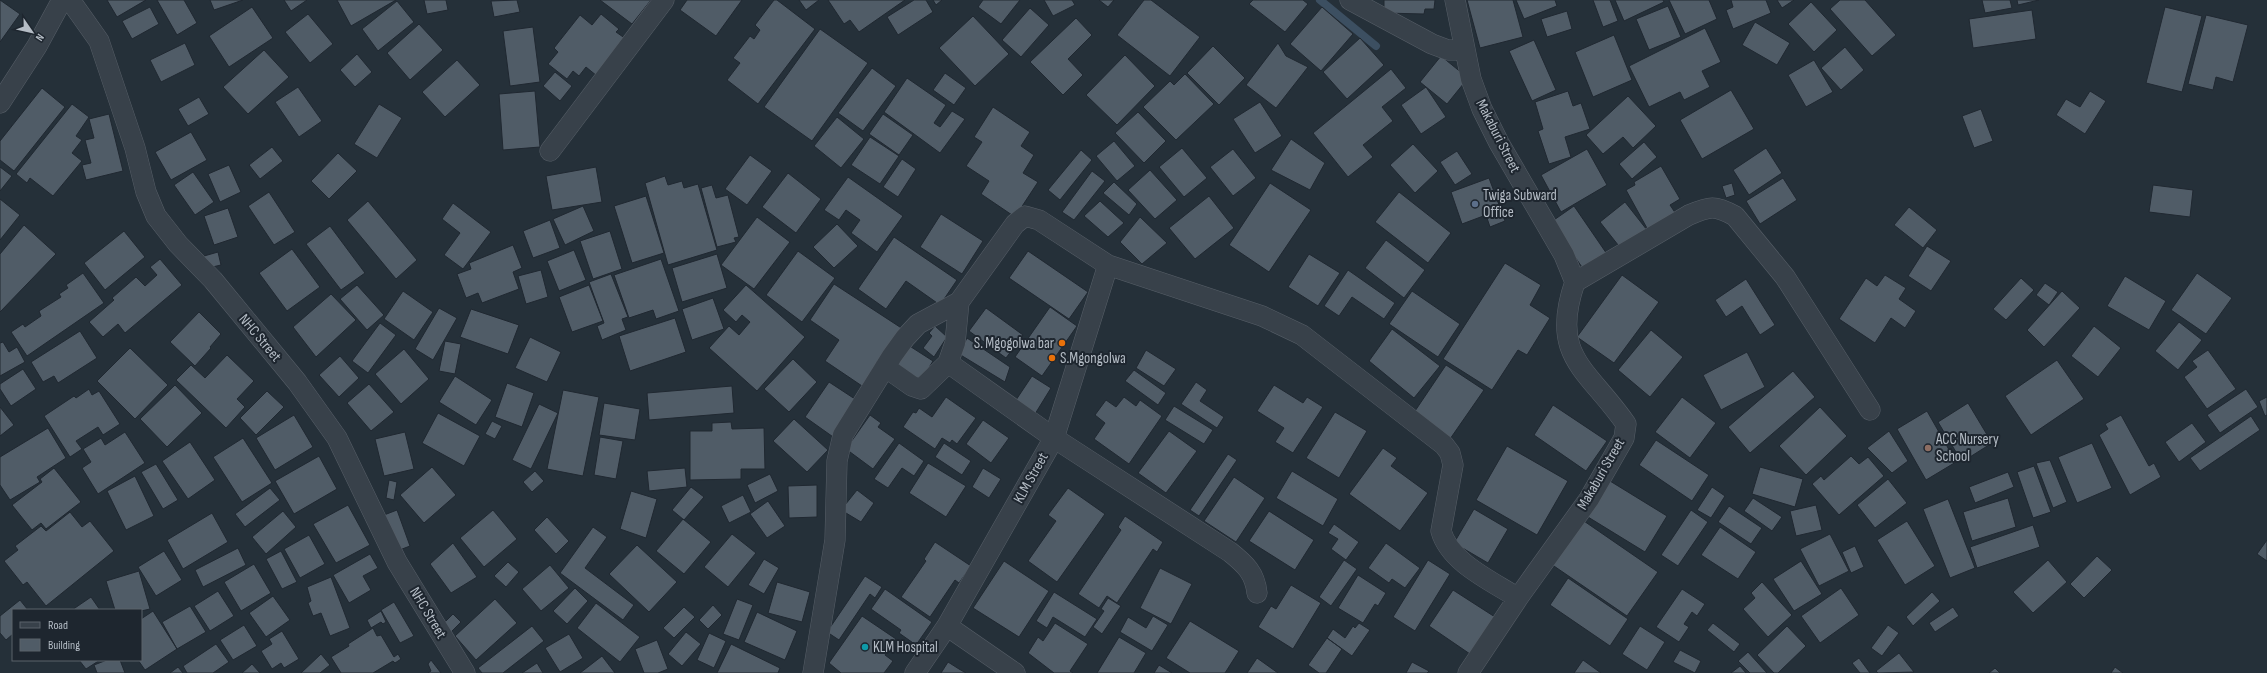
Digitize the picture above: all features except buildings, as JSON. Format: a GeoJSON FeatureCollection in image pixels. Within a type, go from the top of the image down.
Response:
{"type":"FeatureCollection","features":[{"type":"Feature","properties":{"kind":"street"},"geometry":{"type":"LineString","coordinates":[[0,103],[37,46],[62,0]]}},
{"type":"Feature","properties":{"kind":"street","name":"NHC Street"},"geometry":{"type":"LineString","coordinates":[[70,0],[99,41],[136,148],[146,192],[156,216],[178,244],[213,280],[297,382],[337,438],[397,562],[465,673]]}},
{"type":"Feature","properties":{"kind":"street"},"geometry":{"type":"LineString","coordinates":[[550,151],[664,0]]}},
{"type":"Feature","properties":{"kind":"street"},"geometry":{"type":"LineString","coordinates":[[1350,0],[1432,44],[1448,50],[1465,50]]}},
{"type":"Feature","properties":{"kind":"street","name":"Makaburi Street"},"geometry":{"type":"LineString","coordinates":[[1455,0],[1472,79],[1482,109],[1499,143],[1564,255],[1575,282],[1568,299],[1565,324],[1569,346],[1583,372],[1626,424],[1624,438],[1589,499],[1518,598],[1468,673]]}},
{"type":"Feature","properties":{"kind":"street"},"geometry":{"type":"LineString","coordinates":[[1575,282],[1689,215],[1707,207],[1725,210],[1735,216],[1786,277],[1870,410]]}},
{"type":"Feature","properties":{"kind":"street"},"geometry":{"type":"LineString","coordinates":[[813,673],[835,540],[838,448],[850,422],[905,338],[918,324],[959,302],[1015,224],[1024,216],[1039,220],[1108,265],[1262,316],[1302,335],[1444,445],[1450,453],[1452,465],[1441,531],[1444,542],[1449,549],[1472,568],[1518,598]]}},
{"type":"Feature","properties":{"kind":"street","name":"KLM Street"},"geometry":{"type":"LineString","coordinates":[[915,673],[947,626],[1054,438],[1108,265]]}},
{"type":"Feature","properties":{"kind":"street"},"geometry":{"type":"LineString","coordinates":[[885,367],[912,386],[921,389],[948,363],[955,343],[959,302]]}},
{"type":"Feature","properties":{"kind":"street"},"geometry":{"type":"LineString","coordinates":[[948,363],[1054,438],[1230,552],[1247,566],[1256,581],[1257,593]]}},
{"type":"Feature","properties":{"kind":"street"},"geometry":{"type":"LineString","coordinates":[[947,626],[1015,673]]}},
{"type":"Feature","properties":{"kind":"waterway"},"geometry":{"type":"LineString","coordinates":[[1320,0],[1376,46]]}},
{"type":"Feature","properties":{"kind":"place","name":"Twiga Subward Office"},"geometry":{"type":"Point","coordinates":[1475,204]}},
{"type":"Feature","properties":{"kind":"place","name":"S. Mgogolwa bar"},"geometry":{"type":"Point","coordinates":[1062,343]}},
{"type":"Feature","properties":{"kind":"place","name":"S.Mgongolwa"},"geometry":{"type":"Point","coordinates":[1052,358]}},
{"type":"Feature","properties":{"kind":"place","name":"ACC Nursery School"},"geometry":{"type":"Point","coordinates":[1928,448]}},
{"type":"Feature","properties":{"kind":"place","name":"KLM Hospital"},"geometry":{"type":"Point","coordinates":[865,647]}}]}
